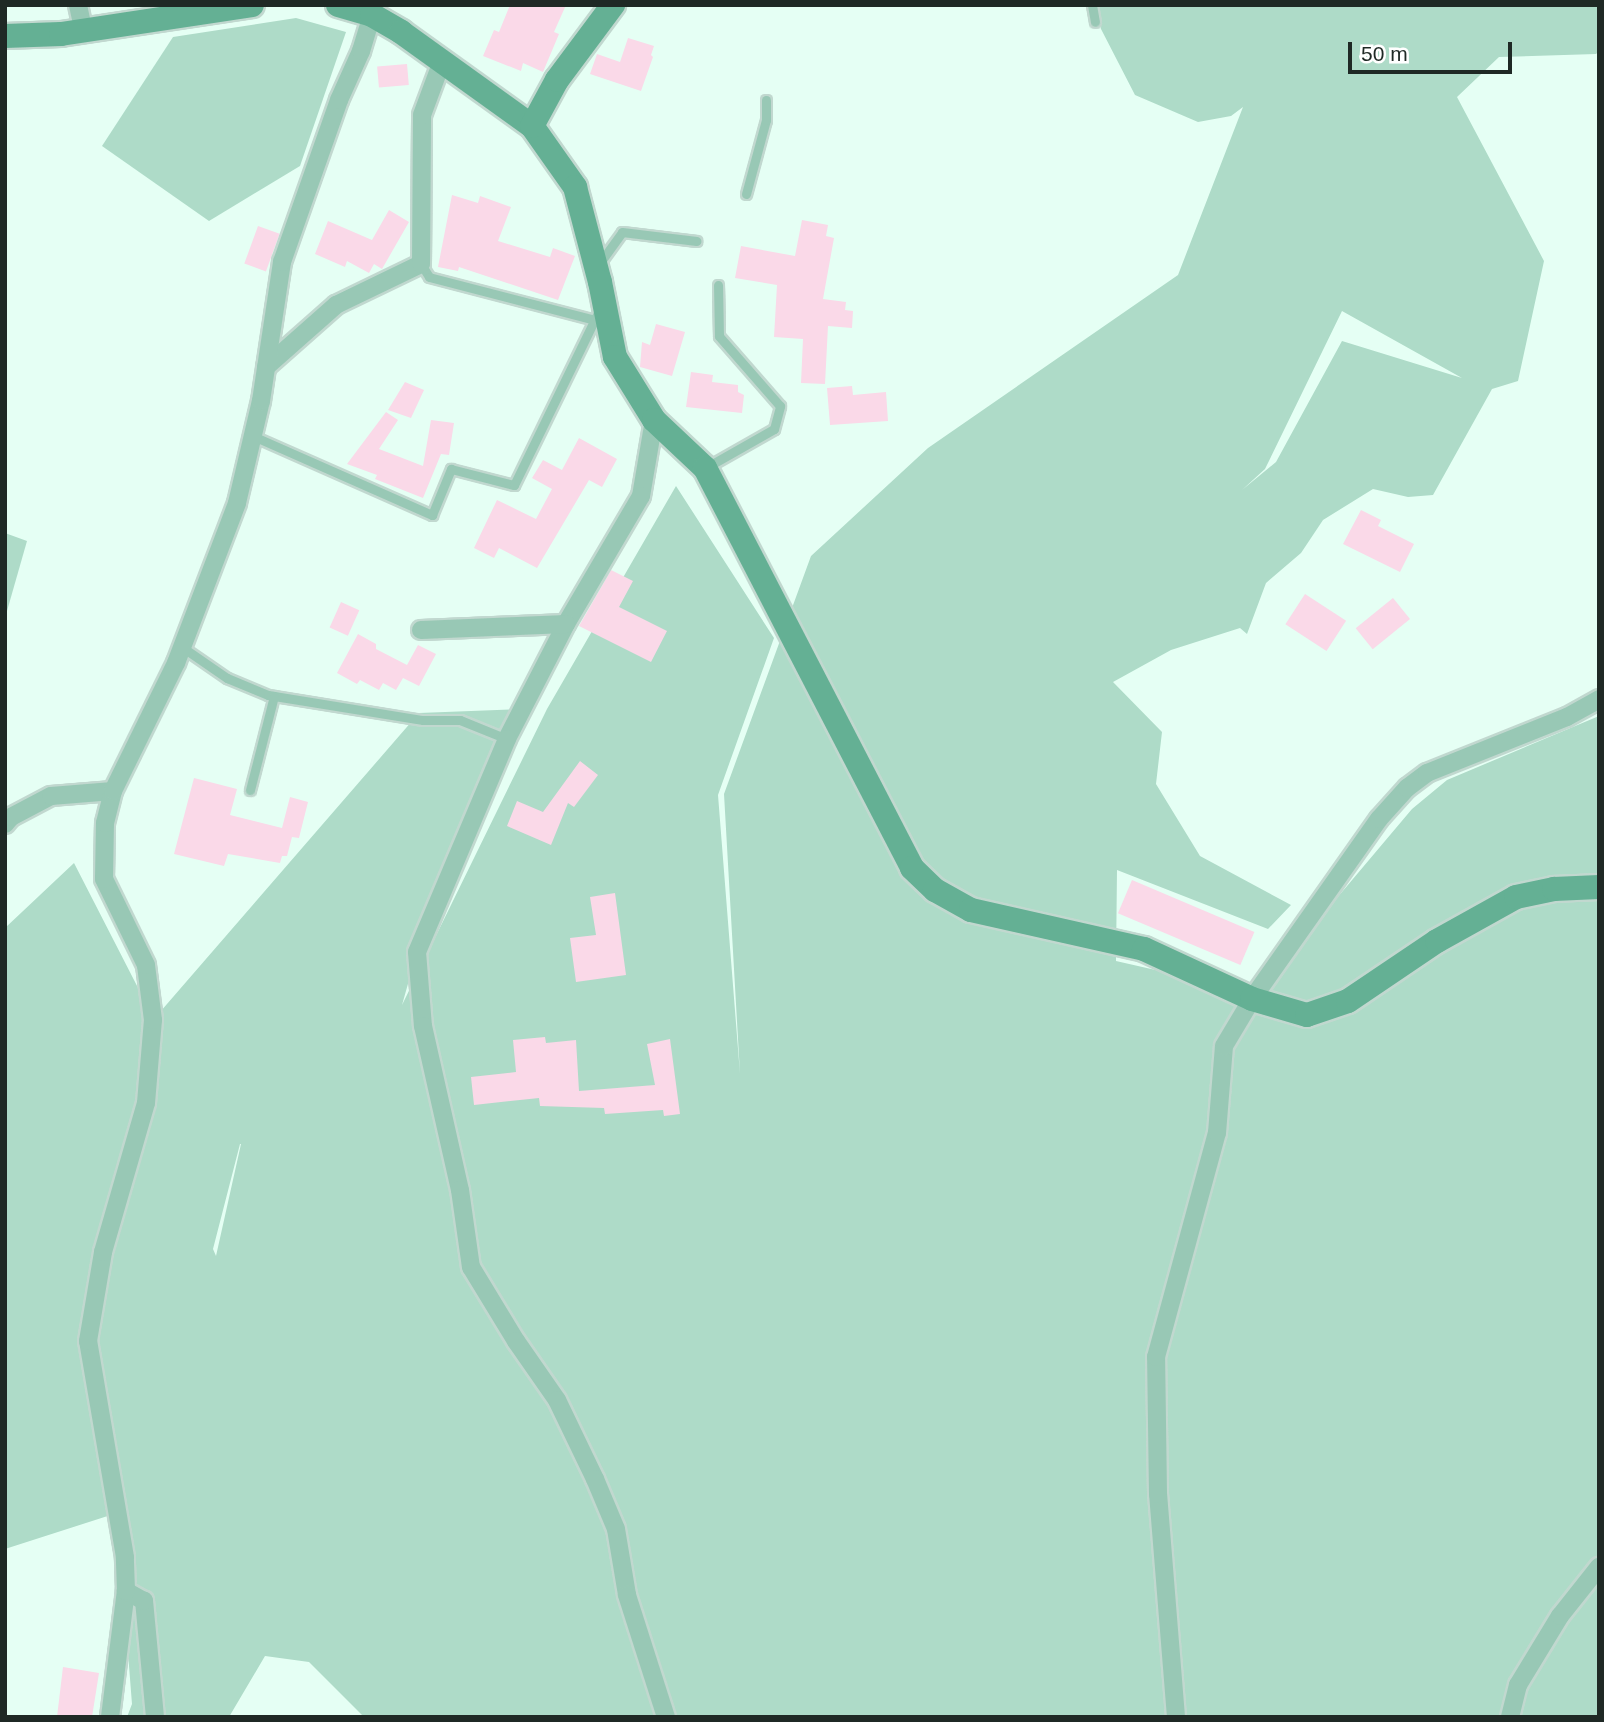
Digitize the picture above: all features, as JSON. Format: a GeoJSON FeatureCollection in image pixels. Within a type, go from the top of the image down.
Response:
{"type":"FeatureCollection","features":[{"type":"Feature","properties":{"kind":"street"},"geometry":{"type":"LineString","coordinates":[[5,36],[80,17],[252,5]]}},
{"type":"Feature","properties":{"kind":"street"},"geometry":{"type":"LineString","coordinates":[[338,5],[372,15],[401,32],[441,64],[532,127],[575,187],[597,268],[599,310],[615,357],[654,420],[705,468],[912,868],[935,890],[971,911],[1144,949],[1252,999],[1307,1015],[1348,1001],[1437,941],[1516,897],[1554,889],[1599,887]]}},
{"type":"Feature","properties":{"kind":"street"},"geometry":{"type":"LineString","coordinates":[[532,127],[557,80],[613,5]]}},
{"type":"Feature","properties":{"kind":"street"},"geometry":{"type":"LineString","coordinates":[[110,1717],[126,1591],[125,1557],[88,1342],[103,1252],[146,1103],[153,1020],[146,965],[104,879],[105,823],[113,791],[183,647],[237,503],[253,436],[282,262],[372,15]]}},
{"type":"Feature","properties":{"kind":"street"},"geometry":{"type":"LineString","coordinates":[[265,367],[336,305],[421,264],[422,115],[441,64]]}},
{"type":"Feature","properties":{"kind":"street"},"geometry":{"type":"LineString","coordinates":[[654,420],[641,496],[566,624],[507,739],[417,952],[423,1026],[460,1190],[471,1267],[516,1341],[557,1400],[595,1479],[616,1529],[627,1595],[666,1717]]}},
{"type":"Feature","properties":{"kind":"street"},"geometry":{"type":"LineString","coordinates":[[421,630],[566,624]]}},
{"type":"Feature","properties":{"kind":"street"},"geometry":{"type":"LineString","coordinates":[[1176,1717],[1158,1494],[1156,1357],[1217,1133],[1224,1046],[1252,999],[1379,819],[1407,788],[1427,773],[1567,717],[1599,699]]}},
{"type":"Feature","properties":{"kind":"street"},"geometry":{"type":"LineString","coordinates":[[5,824],[11,817],[51,796],[113,791]]}},
{"type":"Feature","properties":{"kind":"street"},"geometry":{"type":"LineString","coordinates":[[1510,1717],[1518,1685],[1560,1616],[1599,1567]]}},
{"type":"Feature","properties":{"kind":"street"},"geometry":{"type":"LineString","coordinates":[[126,1591],[144,1601],[155,1717]]}},
{"type":"Feature","properties":{"kind":"lane"},"geometry":{"type":"LineString","coordinates":[[1092,5],[1095,23]]}},
{"type":"Feature","properties":{"kind":"lane"},"geometry":{"type":"LineString","coordinates":[[746,194],[766,120],[766,100]]}},
{"type":"Feature","properties":{"kind":"lane"},"geometry":{"type":"LineString","coordinates":[[597,268],[622,232],[696,241]]}},
{"type":"Feature","properties":{"kind":"lane"},"geometry":{"type":"LineString","coordinates":[[253,436],[432,515],[451,469],[514,485],[599,310],[429,277],[421,264]]}},
{"type":"Feature","properties":{"kind":"lane"},"geometry":{"type":"LineString","coordinates":[[705,468],[774,429],[780,406],[719,336],[718,285]]}},
{"type":"Feature","properties":{"kind":"lane"},"geometry":{"type":"LineString","coordinates":[[183,647],[227,678],[274,696],[423,720],[460,720],[507,739]]}},
{"type":"Feature","properties":{"kind":"lane"},"geometry":{"type":"LineString","coordinates":[[250,790],[274,696]]}},
{"type":"Feature","properties":{"kind":"green space"},"geometry":{"type":"Polygon","coordinates":[[[1098,5],[1599,5],[1599,51],[1596,54],[1499,57],[1457,97],[1544,261],[1518,381],[1492,389],[1433,495],[1408,497],[1373,489],[1323,520],[1301,553],[1266,583],[1247,634],[1240,628],[1171,650],[1113,682],[1162,732],[1156,784],[1200,856],[1291,905],[1268,929],[1117,870],[1116,961],[1261,994],[1282,963],[1412,809],[1447,780],[1599,716],[1599,1717],[364,1717],[309,1662],[265,1656],[229,1717],[127,1717],[132,1704],[117,1513],[5,1549],[5,928],[74,863],[154,1019],[419,713],[520,709],[417,952],[402,1005],[547,709],[676,486],[774,638],[718,795],[740,1074],[724,794],[811,556],[928,448],[1178,275],[1243,107],[1231,116],[1198,122],[1135,95],[1101,29],[1098,5]],[[1342,311],[1265,469],[1242,490],[1276,462],[1342,341],[1462,378],[1342,311]],[[241,1144],[213,1249],[216,1256],[241,1144]]]}},
{"type":"Feature","properties":{"kind":"green space"},"geometry":{"type":"Polygon","coordinates":[[[296,18],[346,32],[300,166],[209,221],[102,146],[173,37],[296,18]]]}},
{"type":"Feature","properties":{"kind":"green space"},"geometry":{"type":"Polygon","coordinates":[[[5,533],[27,541],[5,618],[5,533]]]}},
{"type":"Feature","properties":{"kind":"building"},"geometry":{"type":"Polygon","coordinates":[[[510,5],[566,5],[554,32],[559,34],[543,72],[523,63],[521,71],[483,56],[494,30],[499,32],[510,5]]]}},
{"type":"Feature","properties":{"kind":"building"},"geometry":{"type":"Polygon","coordinates":[[[628,38],[654,46],[641,91],[590,74],[597,54],[620,62],[628,38]]]}},
{"type":"Feature","properties":{"kind":"building"},"geometry":{"type":"Polygon","coordinates":[[[407,64],[409,85],[379,88],[377,67],[407,64]]]}},
{"type":"Feature","properties":{"kind":"building"},"geometry":{"type":"Polygon","coordinates":[[[452,195],[478,203],[480,196],[511,207],[498,241],[550,257],[553,248],[575,256],[558,300],[459,267],[458,271],[438,267],[452,195]]]}},
{"type":"Feature","properties":{"kind":"building"},"geometry":{"type":"Polygon","coordinates":[[[389,210],[409,222],[382,269],[374,264],[369,273],[347,261],[345,267],[315,254],[328,221],[372,240],[389,210]]]}},
{"type":"Feature","properties":{"kind":"building"},"geometry":{"type":"Polygon","coordinates":[[[802,220],[828,225],[826,236],[834,238],[823,299],[846,302],[845,310],[853,311],[852,328],[828,326],[825,384],[801,383],[803,339],[774,337],[777,285],[735,278],[741,246],[795,256],[802,220]]]}},
{"type":"Feature","properties":{"kind":"building"},"geometry":{"type":"Polygon","coordinates":[[[258,226],[280,234],[266,271],[244,264],[258,226]]]}},
{"type":"Feature","properties":{"kind":"building"},"geometry":{"type":"Polygon","coordinates":[[[656,324],[685,332],[672,376],[640,367],[642,342],[650,345],[656,324]]]}},
{"type":"Feature","properties":{"kind":"building"},"geometry":{"type":"Polygon","coordinates":[[[691,372],[713,375],[712,382],[738,385],[738,392],[744,395],[742,413],[686,407],[691,372]]]}},
{"type":"Feature","properties":{"kind":"building"},"geometry":{"type":"Polygon","coordinates":[[[405,382],[424,390],[411,418],[388,410],[405,382]]]}},
{"type":"Feature","properties":{"kind":"building"},"geometry":{"type":"Polygon","coordinates":[[[852,386],[853,395],[886,392],[888,421],[830,425],[827,388],[852,386]]]}},
{"type":"Feature","properties":{"kind":"building"},"geometry":{"type":"Polygon","coordinates":[[[386,412],[398,420],[379,449],[423,466],[431,420],[454,423],[449,455],[441,454],[423,498],[375,479],[377,475],[347,464],[386,412]]]}},
{"type":"Feature","properties":{"kind":"building"},"geometry":{"type":"Polygon","coordinates":[[[579,438],[617,459],[602,487],[589,480],[537,568],[499,548],[494,558],[474,548],[497,500],[536,519],[552,489],[532,478],[543,460],[562,470],[579,438]]]}},
{"type":"Feature","properties":{"kind":"building"},"geometry":{"type":"Polygon","coordinates":[[[1361,510],[1381,520],[1378,526],[1414,544],[1400,572],[1343,544],[1361,510]]]}},
{"type":"Feature","properties":{"kind":"building"},"geometry":{"type":"Polygon","coordinates":[[[611,570],[633,581],[619,607],[667,631],[651,662],[579,626],[611,570]]]}},
{"type":"Feature","properties":{"kind":"building"},"geometry":{"type":"Polygon","coordinates":[[[1305,594],[1346,621],[1326,651],[1285,624],[1305,594]]]}},
{"type":"Feature","properties":{"kind":"building"},"geometry":{"type":"Polygon","coordinates":[[[1393,598],[1410,619],[1373,649],[1356,628],[1393,598]]]}},
{"type":"Feature","properties":{"kind":"building"},"geometry":{"type":"Polygon","coordinates":[[[341,602],[359,610],[348,636],[330,628],[341,602]]]}},
{"type":"Feature","properties":{"kind":"building"},"geometry":{"type":"Polygon","coordinates":[[[358,634],[376,644],[376,649],[407,665],[418,645],[436,654],[419,686],[403,678],[396,690],[383,683],[379,690],[360,680],[357,684],[337,673],[358,634]]]}},
{"type":"Feature","properties":{"kind":"building"},"geometry":{"type":"Polygon","coordinates":[[[580,761],[598,775],[574,807],[568,803],[551,845],[507,826],[517,801],[543,812],[580,761]]]}},
{"type":"Feature","properties":{"kind":"building"},"geometry":{"type":"Polygon","coordinates":[[[194,778],[237,789],[230,815],[282,828],[290,797],[308,802],[299,838],[292,837],[287,856],[282,856],[280,863],[228,854],[224,866],[174,854],[194,778]]]}},
{"type":"Feature","properties":{"kind":"building"},"geometry":{"type":"Polygon","coordinates":[[[1132,880],[1254,932],[1240,965],[1118,913],[1132,880]]]}},
{"type":"Feature","properties":{"kind":"building"},"geometry":{"type":"Polygon","coordinates":[[[615,893],[626,975],[576,982],[570,938],[596,935],[590,897],[615,893]]]}},
{"type":"Feature","properties":{"kind":"building"},"geometry":{"type":"Polygon","coordinates":[[[545,1037],[546,1043],[576,1040],[579,1091],[655,1085],[647,1044],[670,1039],[680,1114],[664,1116],[663,1110],[605,1114],[604,1108],[540,1106],[539,1098],[474,1105],[471,1077],[516,1072],[513,1040],[545,1037]]]}},
{"type":"Feature","properties":{"kind":"building"},"geometry":{"type":"Polygon","coordinates":[[[63,1667],[99,1673],[92,1717],[57,1717],[63,1667]]]}}]}
